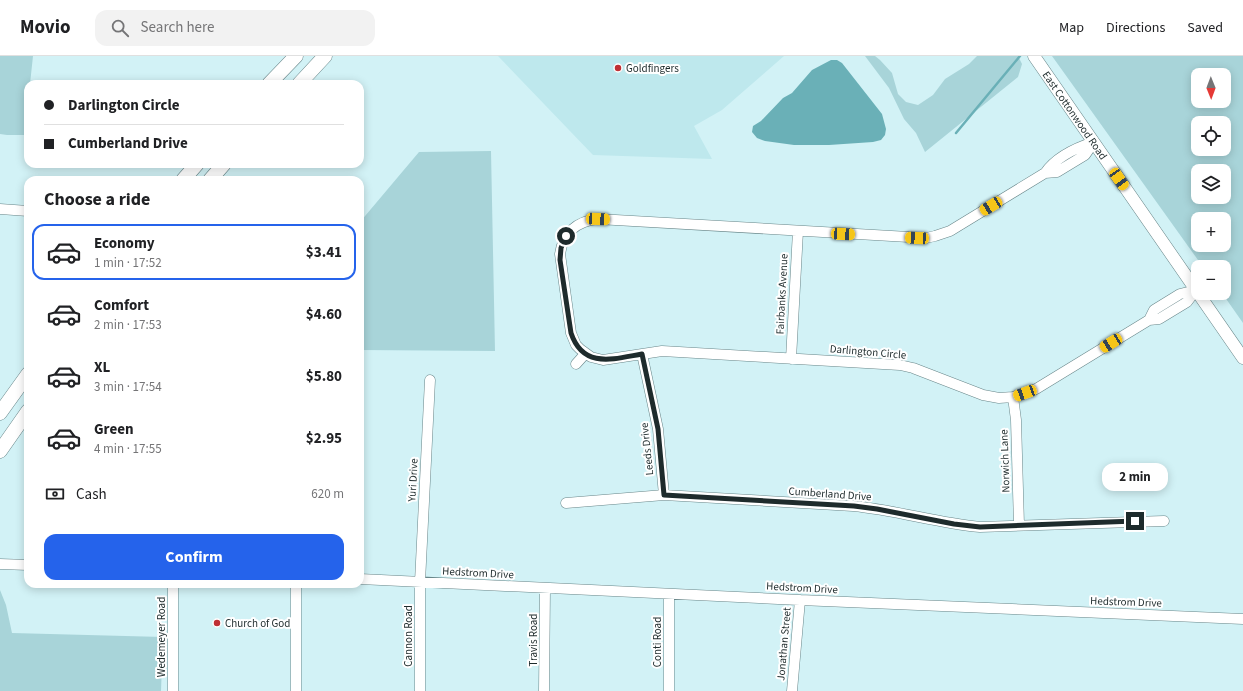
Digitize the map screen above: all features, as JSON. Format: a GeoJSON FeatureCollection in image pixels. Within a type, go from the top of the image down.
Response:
{"type":"FeatureCollection","features":[{"type":"Feature","properties":{"kind":"highway"},"geometry":{"type":"LineString","coordinates":[[273,80],[296,56]]}},
{"type":"Feature","properties":{"kind":"highway"},"geometry":{"type":"LineString","coordinates":[[303,80],[321,60],[306,56]]}},
{"type":"Feature","properties":{"kind":"highway"},"geometry":{"type":"LineString","coordinates":[[186,176],[194,168]]}},
{"type":"Feature","properties":{"kind":"highway"},"geometry":{"type":"LineString","coordinates":[[214,176],[220,168]]}},
{"type":"Feature","properties":{"kind":"highway"},"geometry":{"type":"LineString","coordinates":[[0,413],[24,380]]}},
{"type":"Feature","properties":{"kind":"highway"},"geometry":{"type":"LineString","coordinates":[[0,451],[24,417]]}},
{"type":"Feature","properties":{"kind":"main road","name":"East Cottonwood Road"},"geometry":{"type":"LineString","coordinates":[[1034,56],[1191,283]]}},
{"type":"Feature","properties":{"kind":"main road","name":"East Cottonwood Road"},"geometry":{"type":"LineString","coordinates":[[1203,300],[1243,358]]}},
{"type":"Feature","properties":{"kind":"street"},"geometry":{"type":"LineString","coordinates":[[576,364],[585,354],[576,344],[571,333],[560,260],[561,248],[566,228],[598,219],[917,238],[934,236],[950,231],[1044,173],[1051,164],[1079,147],[1094,142]]}},
{"type":"Feature","properties":{"kind":"street"},"geometry":{"type":"LineString","coordinates":[[0,209],[24,211]]}},
{"type":"Feature","properties":{"kind":"street","name":"Fairbanks Avenue"},"geometry":{"type":"LineString","coordinates":[[791,359],[798,231]]}},
{"type":"Feature","properties":{"kind":"street","name":"Darlington Circle"},"geometry":{"type":"LineString","coordinates":[[585,354],[603,360],[662,351],[900,365],[913,368],[983,395],[999,398],[1013,397],[1036,389],[1149,320],[1154,310],[1180,294],[1191,291]]}},
{"type":"Feature","properties":{"kind":"street","name":"Leeds Drive"},"geometry":{"type":"LineString","coordinates":[[642,354],[658,429],[664,495]]}},
{"type":"Feature","properties":{"kind":"street","name":"Yuri Drive"},"geometry":{"type":"LineString","coordinates":[[420,582],[430,380]]}},
{"type":"Feature","properties":{"kind":"street","name":"Norwich Lane"},"geometry":{"type":"LineString","coordinates":[[1013,397],[1016,420],[1019,525]]}},
{"type":"Feature","properties":{"kind":"street","name":"Cumberland Drive"},"geometry":{"type":"LineString","coordinates":[[566,503],[664,495],[854,506],[954,524],[980,527],[1164,520]]}},
{"type":"Feature","properties":{"kind":"street"},"geometry":{"type":"LineString","coordinates":[[0,564],[24,565]]}},
{"type":"Feature","properties":{"kind":"street","name":"Hedstrom Drive"},"geometry":{"type":"LineString","coordinates":[[364,579],[1243,619]]}},
{"type":"Feature","properties":{"kind":"street","name":"Cannon Road"},"geometry":{"type":"LineString","coordinates":[[420,582],[420,691]]}},
{"type":"Feature","properties":{"kind":"street","name":"Wedemeyer Road"},"geometry":{"type":"LineString","coordinates":[[172,691],[173,588]]}},
{"type":"Feature","properties":{"kind":"street"},"geometry":{"type":"LineString","coordinates":[[296,588],[296,691]]}},
{"type":"Feature","properties":{"kind":"street","name":"Travis Road"},"geometry":{"type":"LineString","coordinates":[[544,691],[545,588]]}},
{"type":"Feature","properties":{"kind":"street","name":"Conti Road"},"geometry":{"type":"LineString","coordinates":[[669,594],[669,691]]}},
{"type":"Feature","properties":{"kind":"street","name":"Jonathan Street"},"geometry":{"type":"LineString","coordinates":[[792,691],[800,600]]}},
{"type":"Feature","properties":{"kind":"shaded area"},"geometry":{"type":"Polygon","coordinates":[[[0,56],[33,56],[30,80],[24,80],[24,135],[0,134],[0,56]]]}},
{"type":"Feature","properties":{"kind":"shaded area"},"geometry":{"type":"Polygon","coordinates":[[[498,56],[784,56],[722,110],[694,126],[712,159],[593,155],[498,56]]]}},
{"type":"Feature","properties":{"kind":"shaded area"},"geometry":{"type":"Polygon","coordinates":[[[865,56],[875,56],[880,60],[892,73],[898,94],[906,102],[918,105],[933,95],[945,79],[969,64],[977,56],[1018,56],[1022,64],[1018,77],[925,152],[916,133],[904,119],[889,88],[865,56]]]}},
{"type":"Feature","properties":{"kind":"shaded area"},"geometry":{"type":"Polygon","coordinates":[[[1052,56],[1243,56],[1243,323],[1227,300],[1231,300],[1231,260],[1198,260],[1192,252],[1231,252],[1231,212],[1191,212],[1191,250],[1052,56]]]}},
{"type":"Feature","properties":{"kind":"shaded area"},"geometry":{"type":"Polygon","coordinates":[[[831,60],[837,60],[842,63],[882,114],[886,129],[885,135],[881,140],[873,142],[829,145],[794,145],[765,141],[757,138],[752,132],[753,126],[761,121],[783,98],[792,93],[812,70],[831,60]]]}},
{"type":"Feature","properties":{"kind":"shaded area"},"geometry":{"type":"Polygon","coordinates":[[[491,151],[495,351],[364,350],[364,217],[419,152],[491,151]]]}},
{"type":"Feature","properties":{"kind":"shaded area"},"geometry":{"type":"Polygon","coordinates":[[[0,590],[6,605],[12,633],[163,637],[161,691],[0,691],[0,590]]]}},
{"type":"Feature","properties":{"kind":"waterway"},"geometry":{"type":"LineString","coordinates":[[956,133],[1020,56]]}},
{"type":"Feature","properties":{"kind":"place","name":"Goldfingers"},"geometry":{"type":"Point","coordinates":[618,68]}},
{"type":"Feature","properties":{"kind":"place","name":"Church of God"},"geometry":{"type":"Point","coordinates":[217,623]}},
{"type":"Feature","properties":{"kind":"route"},"geometry":{"type":"LineString","coordinates":[[566,236],[561,248],[560,260],[573,339],[585,354],[596,359],[609,360],[642,354],[658,429],[664,495],[795,504],[854,506],[954,524],[980,527],[1135,521]]}}]}
